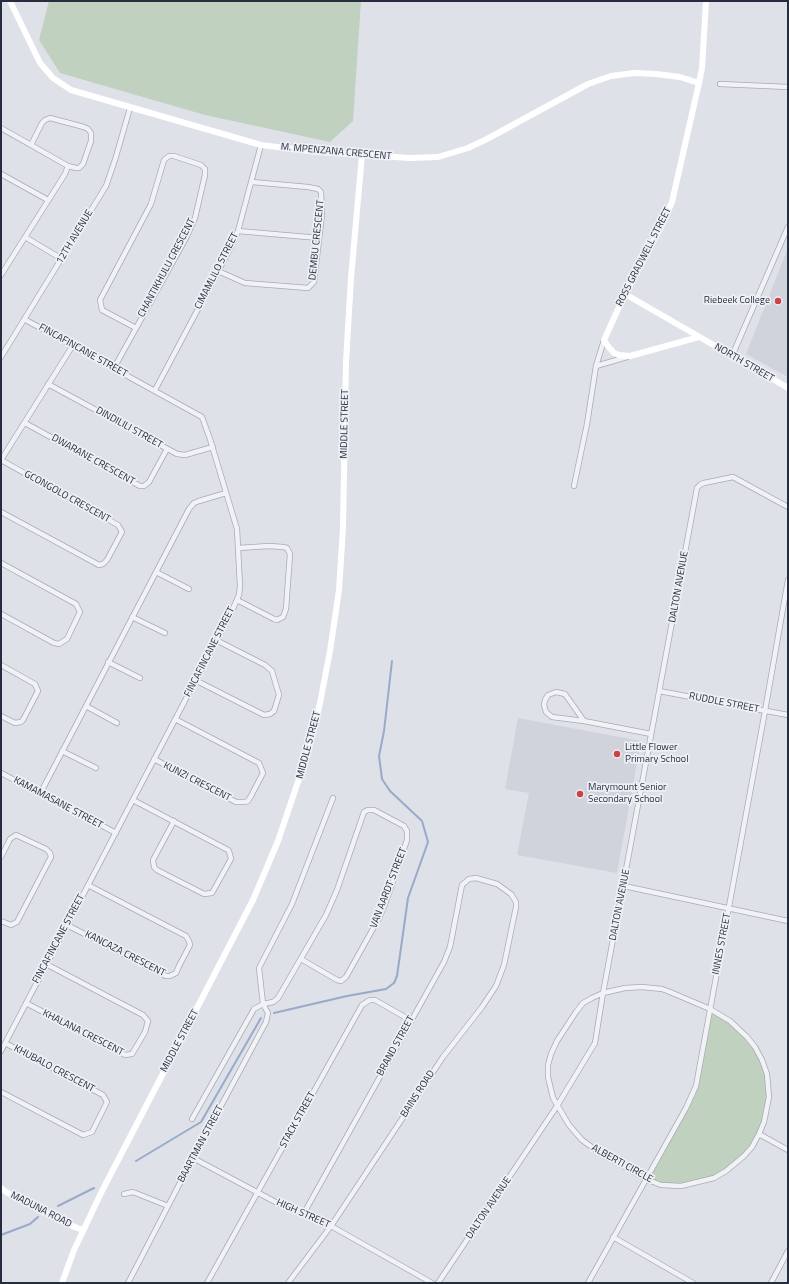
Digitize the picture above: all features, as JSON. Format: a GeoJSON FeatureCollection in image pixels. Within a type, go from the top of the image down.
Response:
{"type":"FeatureCollection","features":[{"type":"Feature","properties":{"kind":"main road","name":"M. MPENZANA CRESCENT"},"geometry":{"type":"LineString","coordinates":[[10,1],[40,64],[53,78],[71,90],[261,144],[318,152],[421,158],[438,157],[468,148],[588,84],[611,76],[634,73],[656,74],[680,77],[699,83]]}},
{"type":"Feature","properties":{"kind":"main road","name":"ROSS GRADWELL STREET"},"geometry":{"type":"LineString","coordinates":[[604,340],[625,294],[663,223],[672,202],[702,68],[706,1]]}},
{"type":"Feature","properties":{"kind":"main road","name":"MIDDLE STREET"},"geometry":{"type":"LineString","coordinates":[[62,1283],[83,1230],[102,1191],[253,900],[286,820],[302,773],[320,703],[329,658],[339,590],[343,528],[346,362],[351,278],[362,155]]}},
{"type":"Feature","properties":{"kind":"main road","name":"NORTH STREET"},"geometry":{"type":"LineString","coordinates":[[625,294],[788,388]]}},
{"type":"Feature","properties":{"kind":"main road"},"geometry":{"type":"LineString","coordinates":[[604,340],[606,345],[614,353],[630,356],[699,337]]}},
{"type":"Feature","properties":{"kind":"main road","name":"MADUNA ROAD"},"geometry":{"type":"LineString","coordinates":[[1,1188],[44,1212],[83,1230]]}},
{"type":"Feature","properties":{"kind":"street"},"geometry":{"type":"LineString","coordinates":[[720,84],[788,87]]}},
{"type":"Feature","properties":{"kind":"street","name":"12TH AVENUE"},"geometry":{"type":"LineString","coordinates":[[1,357],[106,186],[130,108]]}},
{"type":"Feature","properties":{"kind":"street"},"geometry":{"type":"LineString","coordinates":[[1,128],[68,166],[76,168],[79,168],[84,164],[91,141],[91,133],[88,129],[56,119],[48,119],[42,123],[31,145]]}},
{"type":"Feature","properties":{"kind":"street","name":"CIMAMLILO STREET"},"geometry":{"type":"LineString","coordinates":[[154,390],[238,231],[261,144]]}},
{"type":"Feature","properties":{"kind":"street","name":"CHANTIKHULU CRESCENT"},"geometry":{"type":"LineString","coordinates":[[114,368],[136,328],[191,228],[205,175],[205,169],[201,165],[174,156],[169,156],[164,160],[151,204],[100,300],[102,310],[136,328]]}},
{"type":"Feature","properties":{"kind":"street"},"geometry":{"type":"LineString","coordinates":[[2,272],[65,174],[68,166]]}},
{"type":"Feature","properties":{"kind":"street"},"geometry":{"type":"LineString","coordinates":[[1,175],[48,200]]}},
{"type":"Feature","properties":{"kind":"street","name":"DEMBU CRESCENT"},"geometry":{"type":"LineString","coordinates":[[218,271],[245,283],[308,288],[313,285],[316,278],[322,195],[320,190],[308,187],[252,182]]}},
{"type":"Feature","properties":{"kind":"street"},"geometry":{"type":"LineString","coordinates":[[732,356],[788,227]]}},
{"type":"Feature","properties":{"kind":"street"},"geometry":{"type":"LineString","coordinates":[[238,231],[319,238]]}},
{"type":"Feature","properties":{"kind":"street"},"geometry":{"type":"LineString","coordinates":[[25,237],[62,259]]}},
{"type":"Feature","properties":{"kind":"street","name":"FINCAFINCANE STREET"},"geometry":{"type":"LineString","coordinates":[[1,1051],[237,600],[240,586],[237,529],[213,447],[204,421],[200,415],[24,319]]}},
{"type":"Feature","properties":{"kind":"street","name":"ROSS GRADWELL STREET"},"geometry":{"type":"LineString","coordinates":[[574,486],[587,424],[596,366],[604,340]]}},
{"type":"Feature","properties":{"kind":"street"},"geometry":{"type":"LineString","coordinates":[[1,460],[73,345]]}},
{"type":"Feature","properties":{"kind":"street"},"geometry":{"type":"LineString","coordinates":[[596,366],[630,356]]}},
{"type":"Feature","properties":{"kind":"street","name":"DINDILILI STREET"},"geometry":{"type":"LineString","coordinates":[[48,384],[177,454],[184,455],[213,447]]}},
{"type":"Feature","properties":{"kind":"street","name":"DWARANE CRESCENT"},"geometry":{"type":"LineString","coordinates":[[25,423],[140,486],[144,486],[149,482],[167,449]]}},
{"type":"Feature","properties":{"kind":"street","name":"GCONGOLO CRESCENT"},"geometry":{"type":"LineString","coordinates":[[1,460],[118,525],[122,532],[107,560],[103,564],[99,565],[1,512]]}},
{"type":"Feature","properties":{"kind":"street","name":"DALTON AVENUE"},"geometry":{"type":"LineString","coordinates":[[438,1283],[557,1106],[595,1044],[603,993],[698,486],[711,481],[733,477],[788,507]]}},
{"type":"Feature","properties":{"kind":"street"},"geometry":{"type":"LineString","coordinates":[[40,794],[108,662],[192,505],[199,501],[226,493]]}},
{"type":"Feature","properties":{"kind":"street"},"geometry":{"type":"LineString","coordinates":[[237,600],[272,619],[277,620],[283,617],[286,608],[290,554],[287,548],[283,546],[238,548]]}},
{"type":"Feature","properties":{"kind":"street"},"geometry":{"type":"LineString","coordinates":[[1,563],[76,604],[80,612],[67,638],[59,644],[54,643],[1,614]]}},
{"type":"Feature","properties":{"kind":"street"},"geometry":{"type":"LineString","coordinates":[[156,572],[189,589]]}},
{"type":"Feature","properties":{"kind":"street","name":"INNES STREET"},"geometry":{"type":"LineString","coordinates":[[588,1283],[686,1108],[696,1086],[788,580]]}},
{"type":"Feature","properties":{"kind":"street"},"geometry":{"type":"LineString","coordinates":[[132,617],[165,633]]}},
{"type":"Feature","properties":{"kind":"street"},"geometry":{"type":"LineString","coordinates":[[195,680],[264,715],[270,714],[274,711],[278,702],[279,694],[272,671],[265,665],[216,640]]}},
{"type":"Feature","properties":{"kind":"street"},"geometry":{"type":"LineString","coordinates":[[108,662],[140,678]]}},
{"type":"Feature","properties":{"kind":"street"},"geometry":{"type":"LineString","coordinates":[[1,665],[35,684],[38,692],[21,722],[15,723],[1,716]]}},
{"type":"Feature","properties":{"kind":"street","name":"RUDDLE STREET"},"geometry":{"type":"LineString","coordinates":[[659,691],[788,715]]}},
{"type":"Feature","properties":{"kind":"street"},"geometry":{"type":"LineString","coordinates":[[584,721],[565,694],[562,692],[556,692],[548,695],[544,705],[546,712],[552,717],[584,721],[651,734]]}},
{"type":"Feature","properties":{"kind":"street"},"geometry":{"type":"LineString","coordinates":[[86,706],[117,723]]}},
{"type":"Feature","properties":{"kind":"street","name":"KUNZI CRESCENT"},"geometry":{"type":"LineString","coordinates":[[154,759],[236,802],[248,801],[251,796],[263,773],[260,765],[175,719]]}},
{"type":"Feature","properties":{"kind":"street"},"geometry":{"type":"LineString","coordinates":[[62,751],[96,768]]}},
{"type":"Feature","properties":{"kind":"street","name":"KAMAMASANE STREET"},"geometry":{"type":"LineString","coordinates":[[1,773],[116,833]]}},
{"type":"Feature","properties":{"kind":"street","name":"BAARTMAN STREET"},"geometry":{"type":"LineString","coordinates":[[128,1283],[266,1022],[268,1013],[263,1004],[259,980],[260,965],[292,904],[333,798]]}},
{"type":"Feature","properties":{"kind":"street"},"geometry":{"type":"LineString","coordinates":[[133,800],[230,852],[231,859],[214,891],[211,893],[204,894],[195,890],[154,867],[153,860],[174,822]]}},
{"type":"Feature","properties":{"kind":"street","name":"VAN AARDT STREET"},"geometry":{"type":"LineString","coordinates":[[263,1004],[273,1002],[278,998],[326,915],[337,890],[364,812],[374,810],[404,826],[407,831],[407,840],[385,904],[379,918],[346,977],[341,981],[337,980],[301,959]]}},
{"type":"Feature","properties":{"kind":"street"},"geometry":{"type":"LineString","coordinates":[[1,856],[10,839],[16,835],[46,848],[51,857],[17,922],[11,925],[1,921]]}},
{"type":"Feature","properties":{"kind":"street","name":"BAINS ROAD"},"geometry":{"type":"LineString","coordinates":[[288,1283],[331,1226],[443,1057],[482,1007],[496,986],[504,965],[516,904],[511,894],[496,884],[484,879],[473,878]]}},
{"type":"Feature","properties":{"kind":"street","name":"BRAND STREET"},"geometry":{"type":"LineString","coordinates":[[304,1213],[447,954],[462,885],[466,881],[473,878]]}},
{"type":"Feature","properties":{"kind":"street","name":"KANCAZA CRESCENT"},"geometry":{"type":"LineString","coordinates":[[67,925],[166,976],[174,974],[190,945],[186,936],[88,884]]}},
{"type":"Feature","properties":{"kind":"street"},"geometry":{"type":"LineString","coordinates":[[624,886],[788,921]]}},
{"type":"Feature","properties":{"kind":"street","name":"KHALANA CRESCENT"},"geometry":{"type":"LineString","coordinates":[[26,1004],[125,1055],[132,1054],[145,1032],[148,1021],[143,1015],[46,964]]}},
{"type":"Feature","properties":{"kind":"street","name":"ALBERTI CIRCLE"},"geometry":{"type":"LineString","coordinates":[[632,988],[662,989],[710,1009],[730,1021],[755,1047],[762,1060],[766,1074],[769,1097],[764,1122],[752,1147],[726,1171],[714,1178],[681,1186],[661,1185],[646,1179],[590,1147],[575,1133],[553,1098],[548,1077],[548,1065],[556,1041],[576,1012],[583,1003],[603,993],[632,988]]}},
{"type":"Feature","properties":{"kind":"street","name":"STACK STREET"},"geometry":{"type":"LineString","coordinates":[[207,1283],[362,1005],[370,1000],[375,1000],[410,1020]]}},
{"type":"Feature","properties":{"kind":"street","name":"BAARTMAN STREET"},"geometry":{"type":"LineString","coordinates":[[192,1119],[254,1009],[263,1004]]}},
{"type":"Feature","properties":{"kind":"street","name":"KHUBALO CRESCENT"},"geometry":{"type":"LineString","coordinates":[[1,1092],[84,1135],[92,1132],[107,1102],[103,1095],[5,1044]]}},
{"type":"Feature","properties":{"kind":"street"},"geometry":{"type":"LineString","coordinates":[[759,1134],[788,1150]]}},
{"type":"Feature","properties":{"kind":"street","name":"HIGH STREET"},"geometry":{"type":"LineString","coordinates":[[193,1158],[281,1205],[304,1213],[331,1226],[432,1283]]}},
{"type":"Feature","properties":{"kind":"street"},"geometry":{"type":"LineString","coordinates":[[124,1194],[129,1192],[138,1194],[168,1206]]}},
{"type":"Feature","properties":{"kind":"street"},"geometry":{"type":"LineString","coordinates":[[613,1237],[693,1283]]}},
{"type":"Feature","properties":{"kind":"street"},"geometry":{"type":"LineString","coordinates":[[770,1283],[788,1251]]}},
{"type":"Feature","properties":{"kind":"shaded area","name":"Riebeek College"},"geometry":{"type":"Polygon","coordinates":[[[788,248],[788,377],[746,354],[788,248]]]}},
{"type":"Feature","properties":{"kind":"shaded area","name":"Marymount Senior Secondary School"},"geometry":{"type":"Polygon","coordinates":[[[518,718],[641,741],[617,873],[517,855],[529,793],[505,789],[518,718]]]}},
{"type":"Feature","properties":{"kind":"green space"},"geometry":{"type":"Polygon","coordinates":[[[49,1],[361,1],[353,121],[330,142],[205,115],[60,73],[39,40],[49,1]]]}},
{"type":"Feature","properties":{"kind":"green space"},"geometry":{"type":"Polygon","coordinates":[[[711,1011],[733,1026],[755,1048],[768,1072],[769,1097],[765,1123],[753,1148],[708,1181],[661,1187],[645,1183],[695,1096],[711,1011]]]}},
{"type":"Feature","properties":{"kind":"waterway"},"geometry":{"type":"LineString","coordinates":[[274,1013],[347,996],[386,989],[394,983],[397,976],[408,898],[428,842],[422,821],[390,791],[382,779],[379,756],[384,731],[392,661]]}},
{"type":"Feature","properties":{"kind":"waterway"},"geometry":{"type":"LineString","coordinates":[[136,1161],[201,1122],[261,1018]]}},
{"type":"Feature","properties":{"kind":"waterway"},"geometry":{"type":"LineString","coordinates":[[58,1206],[94,1188]]}},
{"type":"Feature","properties":{"kind":"waterway"},"geometry":{"type":"LineString","coordinates":[[1,1235],[30,1224],[38,1217]]}},
{"type":"Feature","properties":{"kind":"place","name":"Riebeek College"},"geometry":{"type":"Point","coordinates":[778,301]}},
{"type":"Feature","properties":{"kind":"place","name":"Little Flower Primary School"},"geometry":{"type":"Point","coordinates":[617,754]}},
{"type":"Feature","properties":{"kind":"place","name":"Marymount Senior Secondary School"},"geometry":{"type":"Point","coordinates":[580,794]}}]}
